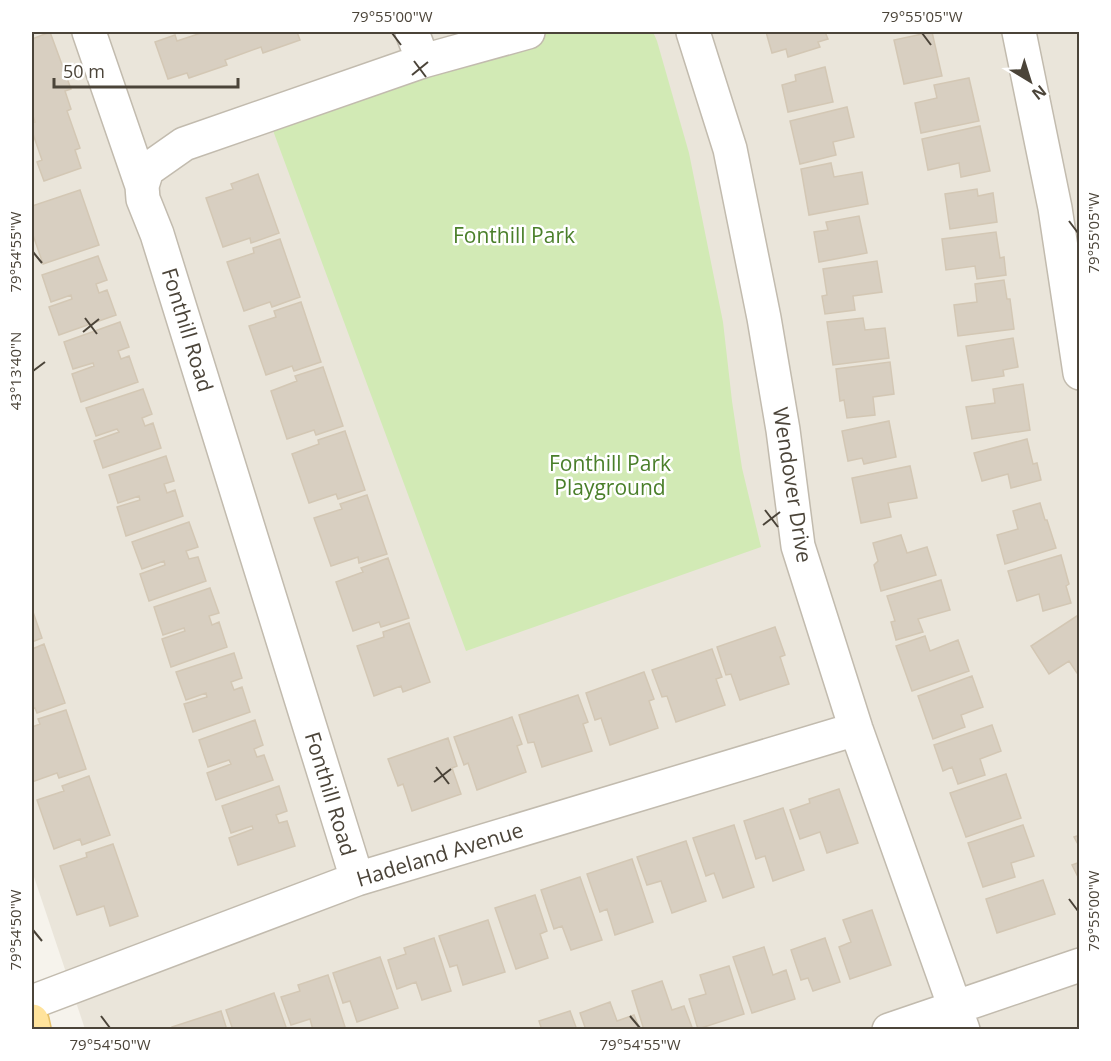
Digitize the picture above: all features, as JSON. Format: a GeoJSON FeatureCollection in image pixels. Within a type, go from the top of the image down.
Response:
{"type":"FeatureCollection","features":[{"type":"Feature","properties":{"kind":"main road"},"geometry":{"type":"LineString","coordinates":[[32,1021],[34,1029]]}},
{"type":"Feature","properties":{"kind":"street","name":"Fonthill Road"},"geometry":{"type":"LineString","coordinates":[[89,32],[142,186],[143,199],[157,234],[357,879]]}},
{"type":"Feature","properties":{"kind":"street"},"geometry":{"type":"LineString","coordinates":[[142,186],[147,171],[184,144],[417,46],[528,32]]}},
{"type":"Feature","properties":{"kind":"street","name":"Wendover Drive"},"geometry":{"type":"LineString","coordinates":[[693,32],[730,149],[764,318],[783,430],[798,546],[856,729],[959,1018]]}},
{"type":"Feature","properties":{"kind":"street"},"geometry":{"type":"LineString","coordinates":[[1019,32],[1055,208],[1080,373]]}},
{"type":"Feature","properties":{"kind":"street","name":"Hadeland Avenue"},"geometry":{"type":"LineString","coordinates":[[32,1002],[357,879],[856,729]]}},
{"type":"Feature","properties":{"kind":"street"},"geometry":{"type":"LineString","coordinates":[[889,1029],[959,1018],[1080,965]]}},
{"type":"Feature","properties":{"kind":"shaded area"},"geometry":{"type":"Polygon","coordinates":[[[32,32],[1079,32],[1079,1029],[85,1029],[32,871],[32,32]]]}},
{"type":"Feature","properties":{"kind":"green space","name":"Fonthill Park"},"geometry":{"type":"Polygon","coordinates":[[[533,32],[653,32],[657,41],[689,153],[723,322],[742,468],[761,547],[466,651],[268,117],[533,32]]]}},
{"type":"Feature","properties":{"kind":"building"},"geometry":{"type":"Polygon","coordinates":[[[50,32],[71,89],[65,91],[71,109],[67,111],[80,148],[75,150],[81,168],[44,181],[37,162],[42,160],[32,131],[32,123],[35,122],[32,113],[32,39],[50,32]]]}},
{"type":"Feature","properties":{"kind":"building"},"geometry":{"type":"Polygon","coordinates":[[[204,32],[297,32],[300,40],[263,53],[261,47],[225,60],[227,65],[189,78],[187,73],[168,79],[155,42],[175,35],[177,41],[204,32]]]}},
{"type":"Feature","properties":{"kind":"building"},"geometry":{"type":"Polygon","coordinates":[[[766,32],[825,32],[828,39],[818,42],[820,47],[788,57],[786,49],[772,53],[766,32]]]}},
{"type":"Feature","properties":{"kind":"building"},"geometry":{"type":"Polygon","coordinates":[[[932,32],[942,76],[904,84],[894,40],[932,32]]]}},
{"type":"Feature","properties":{"kind":"building"},"geometry":{"type":"Polygon","coordinates":[[[825,67],[833,102],[788,112],[782,85],[796,81],[795,75],[825,67]]]}},
{"type":"Feature","properties":{"kind":"building"},"geometry":{"type":"Polygon","coordinates":[[[969,78],[979,121],[921,133],[915,103],[937,98],[934,85],[969,78]]]}},
{"type":"Feature","properties":{"kind":"building"},"geometry":{"type":"Polygon","coordinates":[[[847,107],[854,137],[833,142],[836,155],[800,164],[790,121],[847,107]]]}},
{"type":"Feature","properties":{"kind":"building"},"geometry":{"type":"Polygon","coordinates":[[[980,126],[990,171],[961,177],[959,163],[928,170],[922,139],[980,126]]]}},
{"type":"Feature","properties":{"kind":"building"},"geometry":{"type":"Polygon","coordinates":[[[831,163],[834,177],[862,172],[868,204],[809,215],[801,169],[831,163]]]}},
{"type":"Feature","properties":{"kind":"building"},"geometry":{"type":"Polygon","coordinates":[[[258,174],[279,233],[251,243],[250,238],[223,247],[206,198],[233,189],[231,184],[258,174]]]}},
{"type":"Feature","properties":{"kind":"building"},"geometry":{"type":"Polygon","coordinates":[[[977,189],[978,196],[993,193],[997,222],[950,229],[945,194],[977,189]]]}},
{"type":"Feature","properties":{"kind":"building"},"geometry":{"type":"Polygon","coordinates":[[[80,190],[99,245],[43,264],[32,232],[32,206],[80,190]]]}},
{"type":"Feature","properties":{"kind":"building"},"geometry":{"type":"Polygon","coordinates":[[[859,216],[867,253],[819,262],[814,232],[828,230],[826,222],[859,216]]]}},
{"type":"Feature","properties":{"kind":"building"},"geometry":{"type":"Polygon","coordinates":[[[996,232],[1000,258],[1004,257],[1006,275],[977,279],[975,266],[946,270],[942,239],[996,232]]]}},
{"type":"Feature","properties":{"kind":"building"},"geometry":{"type":"Polygon","coordinates":[[[280,239],[300,297],[272,307],[270,302],[244,311],[227,262],[254,253],[253,248],[280,239]]]}},
{"type":"Feature","properties":{"kind":"building"},"geometry":{"type":"Polygon","coordinates":[[[98,256],[107,280],[96,284],[99,293],[107,290],[116,315],[59,335],[49,307],[72,299],[71,295],[51,302],[42,275],[98,256]]]}},
{"type":"Feature","properties":{"kind":"building"},"geometry":{"type":"Polygon","coordinates":[[[877,261],[882,292],[853,296],[855,310],[825,314],[822,296],[827,295],[823,269],[877,261]]]}},
{"type":"Feature","properties":{"kind":"building"},"geometry":{"type":"Polygon","coordinates":[[[1004,280],[1007,299],[1010,299],[1014,329],[958,336],[954,305],[977,302],[975,284],[1004,280]]]}},
{"type":"Feature","properties":{"kind":"building"},"geometry":{"type":"Polygon","coordinates":[[[301,302],[321,362],[294,371],[292,366],[266,375],[249,326],[276,317],[274,311],[301,302]]]}},
{"type":"Feature","properties":{"kind":"building"},"geometry":{"type":"Polygon","coordinates":[[[863,318],[865,330],[885,328],[889,358],[833,365],[827,322],[863,318]]]}},
{"type":"Feature","properties":{"kind":"building"},"geometry":{"type":"Polygon","coordinates":[[[120,322],[129,347],[118,351],[121,359],[129,356],[138,382],[81,402],[72,374],[94,366],[93,363],[73,369],[64,342],[120,322]]]}},
{"type":"Feature","properties":{"kind":"building"},"geometry":{"type":"Polygon","coordinates":[[[1013,338],[1018,367],[1003,370],[1004,376],[972,381],[966,346],[1013,338]]]}},
{"type":"Feature","properties":{"kind":"building"},"geometry":{"type":"Polygon","coordinates":[[[890,362],[894,394],[873,397],[875,415],[847,418],[844,400],[840,401],[836,369],[890,362]]]}},
{"type":"Feature","properties":{"kind":"building"},"geometry":{"type":"Polygon","coordinates":[[[323,367],[343,426],[316,435],[314,430],[287,439],[271,391],[297,381],[295,376],[323,367]]]}},
{"type":"Feature","properties":{"kind":"building"},"geometry":{"type":"Polygon","coordinates":[[[1023,384],[1030,430],[972,439],[966,407],[995,403],[993,389],[1023,384]]]}},
{"type":"Feature","properties":{"kind":"building"},"geometry":{"type":"Polygon","coordinates":[[[143,389],[152,414],[142,418],[145,426],[153,423],[161,448],[103,468],[94,441],[119,432],[117,429],[96,436],[86,408],[143,389]]]}},
{"type":"Feature","properties":{"kind":"building"},"geometry":{"type":"Polygon","coordinates":[[[889,421],[896,457],[864,464],[862,458],[848,461],[842,431],[889,421]]]}},
{"type":"Feature","properties":{"kind":"building"},"geometry":{"type":"Polygon","coordinates":[[[345,431],[365,490],[338,499],[336,494],[309,503],[292,454],[319,444],[318,440],[345,431]]]}},
{"type":"Feature","properties":{"kind":"building"},"geometry":{"type":"Polygon","coordinates":[[[1027,439],[1033,464],[1037,463],[1041,480],[1011,488],[1008,474],[982,481],[974,453],[1027,439]]]}},
{"type":"Feature","properties":{"kind":"building"},"geometry":{"type":"Polygon","coordinates":[[[166,456],[174,481],[164,484],[167,493],[175,490],[183,516],[126,536],[117,507],[140,500],[139,496],[118,503],[109,475],[166,456]]]}},
{"type":"Feature","properties":{"kind":"building"},"geometry":{"type":"Polygon","coordinates":[[[910,466],[917,498],[888,503],[891,517],[861,523],[852,478],[910,466]]]}},
{"type":"Feature","properties":{"kind":"building"},"geometry":{"type":"Polygon","coordinates":[[[367,495],[387,554],[359,563],[358,557],[331,566],[314,518],[342,509],[340,504],[367,495]]]}},
{"type":"Feature","properties":{"kind":"building"},"geometry":{"type":"Polygon","coordinates":[[[1040,503],[1056,548],[1005,564],[997,535],[1018,529],[1013,511],[1040,503]]]}},
{"type":"Feature","properties":{"kind":"building"},"geometry":{"type":"Polygon","coordinates":[[[189,522],[198,547],[186,551],[189,559],[198,557],[206,581],[149,601],[140,574],[165,565],[164,561],[142,569],[132,542],[189,522]]]}},
{"type":"Feature","properties":{"kind":"building"},"geometry":{"type":"Polygon","coordinates":[[[901,535],[907,553],[927,547],[936,575],[881,591],[874,565],[878,561],[873,543],[901,535]]]}},
{"type":"Feature","properties":{"kind":"building"},"geometry":{"type":"Polygon","coordinates":[[[1061,555],[1069,584],[1066,586],[1071,603],[1043,611],[1039,594],[1017,601],[1008,571],[1061,555]]]}},
{"type":"Feature","properties":{"kind":"building"},"geometry":{"type":"Polygon","coordinates":[[[388,558],[409,618],[381,627],[379,622],[353,631],[336,582],[363,572],[361,568],[388,558]]]}},
{"type":"Feature","properties":{"kind":"building"},"geometry":{"type":"Polygon","coordinates":[[[941,580],[950,610],[918,619],[923,632],[896,640],[891,622],[895,621],[887,596],[941,580]]]}},
{"type":"Feature","properties":{"kind":"building"},"geometry":{"type":"Polygon","coordinates":[[[210,588],[219,613],[209,616],[212,625],[219,622],[227,647],[171,667],[162,639],[185,631],[184,628],[163,635],[154,607],[210,588]]]}},
{"type":"Feature","properties":{"kind":"building"},"geometry":{"type":"Polygon","coordinates":[[[32,609],[42,638],[32,642],[32,609]]]}},
{"type":"Feature","properties":{"kind":"building"},"geometry":{"type":"Polygon","coordinates":[[[1080,614],[1080,671],[1077,673],[1069,661],[1049,674],[1031,646],[1080,614]]]}},
{"type":"Feature","properties":{"kind":"building"},"geometry":{"type":"Polygon","coordinates":[[[409,623],[430,682],[403,692],[401,686],[374,696],[357,646],[384,637],[383,632],[409,623]]]}},
{"type":"Feature","properties":{"kind":"building"},"geometry":{"type":"Polygon","coordinates":[[[775,627],[785,655],[780,657],[789,684],[740,700],[731,674],[726,675],[717,647],[775,627]]]}},
{"type":"Feature","properties":{"kind":"building"},"geometry":{"type":"Polygon","coordinates":[[[925,636],[930,651],[958,640],[969,671],[912,691],[896,646],[925,636]]]}},
{"type":"Feature","properties":{"kind":"building"},"geometry":{"type":"Polygon","coordinates":[[[44,644],[65,703],[37,713],[35,708],[32,709],[32,649],[44,644]]]}},
{"type":"Feature","properties":{"kind":"building"},"geometry":{"type":"Polygon","coordinates":[[[712,649],[722,677],[716,679],[725,705],[676,722],[667,696],[662,697],[652,670],[712,649]]]}},
{"type":"Feature","properties":{"kind":"building"},"geometry":{"type":"Polygon","coordinates":[[[234,653],[242,678],[231,682],[234,690],[242,687],[250,712],[193,732],[184,704],[207,697],[206,693],[186,700],[176,672],[234,653]]]}},
{"type":"Feature","properties":{"kind":"building"},"geometry":{"type":"Polygon","coordinates":[[[644,672],[654,699],[649,701],[658,728],[610,745],[601,718],[595,720],[586,693],[644,672]]]}},
{"type":"Feature","properties":{"kind":"building"},"geometry":{"type":"Polygon","coordinates":[[[972,676],[983,707],[961,715],[965,727],[933,739],[918,696],[972,676]]]}},
{"type":"Feature","properties":{"kind":"building"},"geometry":{"type":"Polygon","coordinates":[[[578,695],[588,722],[583,724],[592,751],[542,767],[534,742],[528,743],[519,715],[578,695]]]}},
{"type":"Feature","properties":{"kind":"building"},"geometry":{"type":"Polygon","coordinates":[[[66,710],[86,769],[59,778],[57,773],[32,782],[32,727],[40,724],[38,719],[66,710]]]}},
{"type":"Feature","properties":{"kind":"building"},"geometry":{"type":"Polygon","coordinates":[[[512,717],[522,744],[517,746],[526,772],[477,790],[468,763],[464,765],[454,737],[512,717]]]}},
{"type":"Feature","properties":{"kind":"building"},"geometry":{"type":"Polygon","coordinates":[[[255,720],[263,745],[254,749],[257,757],[264,755],[273,780],[216,800],[207,773],[231,764],[229,760],[208,767],[199,740],[255,720]]]}},
{"type":"Feature","properties":{"kind":"building"},"geometry":{"type":"Polygon","coordinates":[[[992,725],[1001,751],[980,759],[985,775],[958,784],[952,767],[943,771],[934,745],[992,725]]]}},
{"type":"Feature","properties":{"kind":"building"},"geometry":{"type":"Polygon","coordinates":[[[448,738],[457,766],[452,768],[461,794],[412,811],[403,784],[398,786],[388,759],[448,738]]]}},
{"type":"Feature","properties":{"kind":"building"},"geometry":{"type":"Polygon","coordinates":[[[1006,774],[1021,818],[966,837],[950,793],[1006,774]]]}},
{"type":"Feature","properties":{"kind":"building"},"geometry":{"type":"Polygon","coordinates":[[[89,776],[110,835],[82,845],[80,839],[54,849],[37,800],[64,791],[62,786],[89,776]]]}},
{"type":"Feature","properties":{"kind":"building"},"geometry":{"type":"Polygon","coordinates":[[[279,786],[287,811],[276,815],[279,823],[287,821],[295,846],[238,865],[229,838],[253,829],[252,826],[231,833],[222,806],[279,786]]]}},
{"type":"Feature","properties":{"kind":"building"},"geometry":{"type":"Polygon","coordinates":[[[839,789],[858,843],[827,853],[820,832],[800,839],[790,810],[810,803],[809,799],[839,789]]]}},
{"type":"Feature","properties":{"kind":"building"},"geometry":{"type":"Polygon","coordinates":[[[783,808],[804,870],[773,881],[765,856],[756,859],[744,821],[783,808]]]}},
{"type":"Feature","properties":{"kind":"building"},"geometry":{"type":"Polygon","coordinates":[[[734,825],[754,887],[723,898],[714,873],[706,876],[693,838],[734,825]]]}},
{"type":"Feature","properties":{"kind":"building"},"geometry":{"type":"Polygon","coordinates":[[[1023,825],[1034,856],[1011,863],[1015,877],[983,887],[968,843],[1023,825]]]}},
{"type":"Feature","properties":{"kind":"building"},"geometry":{"type":"Polygon","coordinates":[[[1080,835],[1080,848],[1074,837],[1080,835]]]}},
{"type":"Feature","properties":{"kind":"building"},"geometry":{"type":"Polygon","coordinates":[[[686,841],[706,901],[672,913],[661,881],[647,885],[637,857],[686,841]]]}},
{"type":"Feature","properties":{"kind":"building"},"geometry":{"type":"Polygon","coordinates":[[[113,844],[138,916],[110,926],[104,906],[77,915],[60,866],[87,857],[86,853],[113,844]]]}},
{"type":"Feature","properties":{"kind":"building"},"geometry":{"type":"Polygon","coordinates":[[[632,859],[653,922],[615,935],[607,909],[600,912],[587,874],[632,859]]]}},
{"type":"Feature","properties":{"kind":"building"},"geometry":{"type":"Polygon","coordinates":[[[1080,862],[1080,881],[1072,865],[1080,862]]]}},
{"type":"Feature","properties":{"kind":"building"},"geometry":{"type":"Polygon","coordinates":[[[580,877],[602,940],[571,950],[562,926],[554,929],[541,890],[580,877]]]}},
{"type":"Feature","properties":{"kind":"building"},"geometry":{"type":"Polygon","coordinates":[[[1043,880],[1055,914],[997,933],[986,899],[1043,880]]]}},
{"type":"Feature","properties":{"kind":"building"},"geometry":{"type":"Polygon","coordinates":[[[535,895],[547,931],[540,934],[548,958],[516,969],[495,908],[535,895]]]}},
{"type":"Feature","properties":{"kind":"building"},"geometry":{"type":"Polygon","coordinates":[[[872,910],[891,965],[850,979],[839,947],[851,942],[843,920],[872,910]]]}},
{"type":"Feature","properties":{"kind":"building"},"geometry":{"type":"Polygon","coordinates":[[[488,920],[505,972],[463,985],[457,965],[450,967],[439,936],[488,920]]]}},
{"type":"Feature","properties":{"kind":"building"},"geometry":{"type":"Polygon","coordinates":[[[434,938],[451,991],[422,1000],[416,982],[397,989],[388,960],[406,954],[404,948],[434,938]]]}},
{"type":"Feature","properties":{"kind":"building"},"geometry":{"type":"Polygon","coordinates":[[[825,938],[840,982],[813,991],[808,978],[801,980],[791,950],[825,938]]]}},
{"type":"Feature","properties":{"kind":"building"},"geometry":{"type":"Polygon","coordinates":[[[764,947],[773,975],[786,970],[795,999],[752,1013],[733,957],[764,947]]]}},
{"type":"Feature","properties":{"kind":"building"},"geometry":{"type":"Polygon","coordinates":[[[380,957],[398,1008],[357,1022],[350,1001],[343,1003],[333,973],[380,957]]]}},
{"type":"Feature","properties":{"kind":"building"},"geometry":{"type":"Polygon","coordinates":[[[729,966],[744,1014],[698,1029],[689,999],[706,994],[700,975],[729,966]]]}},
{"type":"Feature","properties":{"kind":"building"},"geometry":{"type":"Polygon","coordinates":[[[328,975],[345,1027],[336,1030],[313,1030],[310,1019],[291,1025],[281,997],[300,991],[298,985],[328,975]]]}},
{"type":"Feature","properties":{"kind":"building"},"geometry":{"type":"Polygon","coordinates":[[[662,981],[672,1010],[684,1006],[693,1030],[644,1030],[632,991],[662,981]]]}},
{"type":"Feature","properties":{"kind":"building"},"geometry":{"type":"Polygon","coordinates":[[[274,993],[287,1030],[233,1030],[226,1010],[274,993]]]}},
{"type":"Feature","properties":{"kind":"building"},"geometry":{"type":"Polygon","coordinates":[[[610,1002],[617,1021],[634,1015],[640,1030],[586,1030],[580,1013],[610,1002]]]}},
{"type":"Feature","properties":{"kind":"building"},"geometry":{"type":"Polygon","coordinates":[[[221,1011],[227,1030],[173,1030],[172,1027],[221,1011]]]}},
{"type":"Feature","properties":{"kind":"building"},"geometry":{"type":"Polygon","coordinates":[[[570,1011],[577,1030],[542,1030],[539,1021],[570,1011]]]}},
{"type":"Feature","properties":{"kind":"park label","name":"Fonthill Park Playground"},"geometry":{"type":"Point","coordinates":[610,476]}}]}
